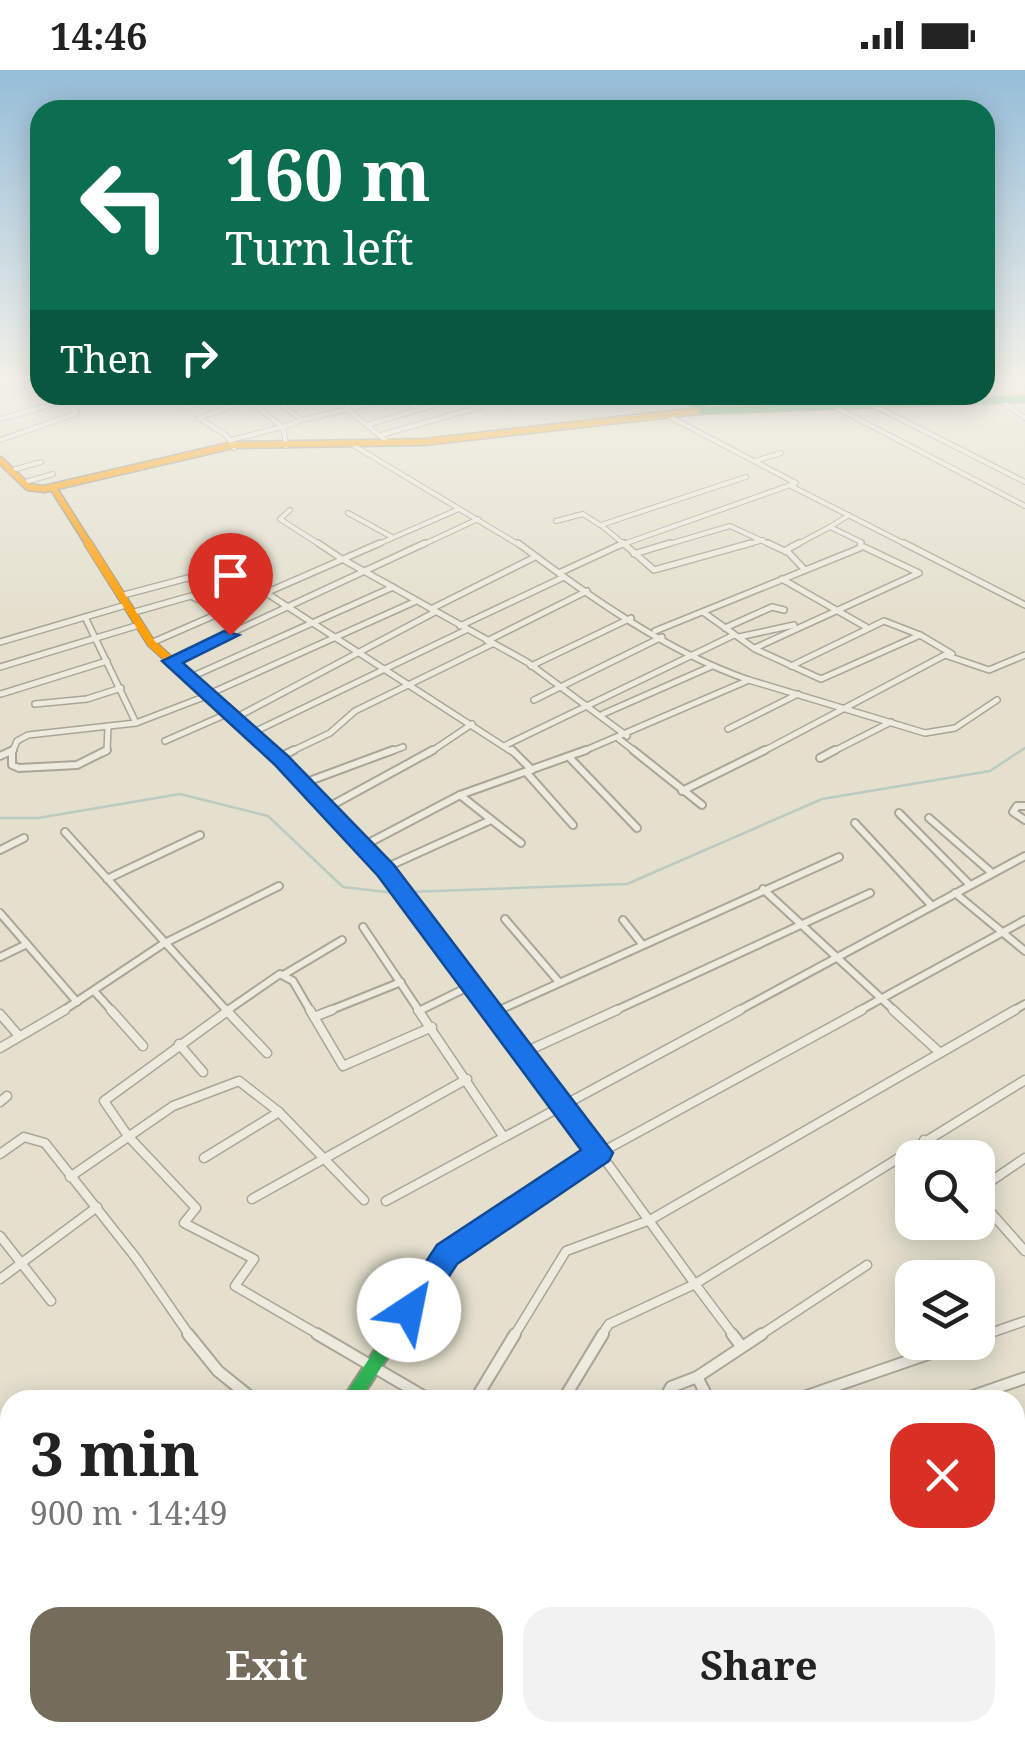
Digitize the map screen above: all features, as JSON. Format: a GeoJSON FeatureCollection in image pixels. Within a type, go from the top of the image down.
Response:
{"type":"FeatureCollection","features":[{"type":"Feature","properties":{"kind":"main road"},"geometry":{"type":"LineString","coordinates":[[0,460],[6,474],[24,486],[54,490],[183,457]]}},
{"type":"Feature","properties":{"kind":"main road"},"geometry":{"type":"LineString","coordinates":[[54,490],[150,643],[278,758],[385,870],[600,1153],[447,1254],[356,1390]]}},
{"type":"Feature","properties":{"kind":"street"},"geometry":{"type":"LineString","coordinates":[[372,457],[662,638],[713,666],[749,680],[939,733],[997,700]]}},
{"type":"Feature","properties":{"kind":"street"},"geometry":{"type":"LineString","coordinates":[[252,734],[386,669],[622,544],[796,483],[745,457]]}},
{"type":"Feature","properties":{"kind":"street"},"geometry":{"type":"LineString","coordinates":[[754,462],[769,457]]}},
{"type":"Feature","properties":{"kind":"street"},"geometry":{"type":"LineString","coordinates":[[930,457],[1025,506]]}},
{"type":"Feature","properties":{"kind":"street"},"geometry":{"type":"LineString","coordinates":[[975,457],[1025,482]]}},
{"type":"Feature","properties":{"kind":"street"},"geometry":{"type":"LineString","coordinates":[[6,474],[42,462]]}},
{"type":"Feature","properties":{"kind":"street"},"geometry":{"type":"LineString","coordinates":[[24,486],[53,474]]}},
{"type":"Feature","properties":{"kind":"street"},"geometry":{"type":"LineString","coordinates":[[601,525],[746,477]]}},
{"type":"Feature","properties":{"kind":"street"},"geometry":{"type":"LineString","coordinates":[[790,485],[1025,605]]}},
{"type":"Feature","properties":{"kind":"street"},"geometry":{"type":"LineString","coordinates":[[150,643],[459,509]]}},
{"type":"Feature","properties":{"kind":"street"},"geometry":{"type":"LineString","coordinates":[[290,510],[280,515],[281,521],[591,705],[702,805]]}},
{"type":"Feature","properties":{"kind":"street"},"geometry":{"type":"LineString","coordinates":[[348,514],[393,538]]}},
{"type":"Feature","properties":{"kind":"street"},"geometry":{"type":"LineString","coordinates":[[556,521],[584,514],[658,570],[763,540]]}},
{"type":"Feature","properties":{"kind":"street"},"geometry":{"type":"LineString","coordinates":[[784,551],[850,515]]}},
{"type":"Feature","properties":{"kind":"street"},"geometry":{"type":"LineString","coordinates":[[171,661],[478,520]]}},
{"type":"Feature","properties":{"kind":"street"},"geometry":{"type":"LineString","coordinates":[[634,554],[727,526],[784,551],[805,570]]}},
{"type":"Feature","properties":{"kind":"street"},"geometry":{"type":"LineString","coordinates":[[754,648],[796,625],[838,611],[919,573],[830,527]]}},
{"type":"Feature","properties":{"kind":"street"},"geometry":{"type":"LineString","coordinates":[[656,631],[862,546]]}},
{"type":"Feature","properties":{"kind":"street"},"geometry":{"type":"LineString","coordinates":[[165,741],[232,715],[360,655],[432,611],[536,557]]}},
{"type":"Feature","properties":{"kind":"street"},"geometry":{"type":"LineString","coordinates":[[0,642],[221,570],[234,572],[506,745],[573,825]]}},
{"type":"Feature","properties":{"kind":"street"},"geometry":{"type":"LineString","coordinates":[[782,580],[866,628]]}},
{"type":"Feature","properties":{"kind":"street"},"geometry":{"type":"LineString","coordinates":[[191,677],[393,587]]}},
{"type":"Feature","properties":{"kind":"street"},"geometry":{"type":"LineString","coordinates":[[278,758],[330,733],[355,711],[588,591]]}},
{"type":"Feature","properties":{"kind":"street"},"geometry":{"type":"LineString","coordinates":[[126,604],[191,596],[224,611]]}},
{"type":"Feature","properties":{"kind":"street"},"geometry":{"type":"LineString","coordinates":[[108,726],[106,751],[77,765],[12,765],[17,741],[28,736],[108,726],[136,723],[209,695],[415,602]]}},
{"type":"Feature","properties":{"kind":"street"},"geometry":{"type":"LineString","coordinates":[[725,628],[772,607],[784,610]]}},
{"type":"Feature","properties":{"kind":"street"},"geometry":{"type":"LineString","coordinates":[[703,612],[754,648],[825,679],[920,635]]}},
{"type":"Feature","properties":{"kind":"street"},"geometry":{"type":"LineString","coordinates":[[84,617],[136,723]]}},
{"type":"Feature","properties":{"kind":"street"},"geometry":{"type":"LineString","coordinates":[[531,666],[632,617]]}},
{"type":"Feature","properties":{"kind":"street"},"geometry":{"type":"LineString","coordinates":[[790,666],[866,628],[891,620],[989,670],[1025,655]]}},
{"type":"Feature","properties":{"kind":"street"},"geometry":{"type":"LineString","coordinates":[[0,667],[139,625]]}},
{"type":"Feature","properties":{"kind":"street"},"geometry":{"type":"LineString","coordinates":[[506,745],[736,636],[796,625]]}},
{"type":"Feature","properties":{"kind":"street"},"geometry":{"type":"LineString","coordinates":[[534,700],[662,638]]}},
{"type":"Feature","properties":{"kind":"street"},"geometry":{"type":"LineString","coordinates":[[682,791],[848,710],[936,660],[953,655]]}},
{"type":"Feature","properties":{"kind":"street"},"geometry":{"type":"LineString","coordinates":[[1,694],[107,661]]}},
{"type":"Feature","properties":{"kind":"street"},"geometry":{"type":"LineString","coordinates":[[603,714],[713,666]]}},
{"type":"Feature","properties":{"kind":"street"},"geometry":{"type":"LineString","coordinates":[[362,846],[460,795],[623,737],[749,680]]}},
{"type":"Feature","properties":{"kind":"street"},"geometry":{"type":"LineString","coordinates":[[35,704],[87,699],[121,688]]}},
{"type":"Feature","properties":{"kind":"street"},"geometry":{"type":"LineString","coordinates":[[728,729],[798,694]]}},
{"type":"Feature","properties":{"kind":"street"},"geometry":{"type":"LineString","coordinates":[[820,758],[891,722]]}},
{"type":"Feature","properties":{"kind":"street"},"geometry":{"type":"LineString","coordinates":[[324,810],[411,766],[472,724]]}},
{"type":"Feature","properties":{"kind":"street"},"geometry":{"type":"LineString","coordinates":[[302,784],[403,747]]}},
{"type":"Feature","properties":{"kind":"street"},"geometry":{"type":"LineString","coordinates":[[0,756],[12,754]]}},
{"type":"Feature","properties":{"kind":"street"},"geometry":{"type":"LineString","coordinates":[[570,758],[638,828]]}},
{"type":"Feature","properties":{"kind":"street"},"geometry":{"type":"LineString","coordinates":[[460,795],[520,843]]}},
{"type":"Feature","properties":{"kind":"street"},"geometry":{"type":"LineString","coordinates":[[1025,806],[1014,812],[1025,820]]}},
{"type":"Feature","properties":{"kind":"street"},"geometry":{"type":"LineString","coordinates":[[900,813],[970,885]]}},
{"type":"Feature","properties":{"kind":"street"},"geometry":{"type":"LineString","coordinates":[[930,818],[992,873]]}},
{"type":"Feature","properties":{"kind":"street"},"geometry":{"type":"LineString","coordinates":[[385,870],[492,820]]}},
{"type":"Feature","properties":{"kind":"street"},"geometry":{"type":"LineString","coordinates":[[855,823],[932,906]]}},
{"type":"Feature","properties":{"kind":"street"},"geometry":{"type":"LineString","coordinates":[[65,832],[266,1053]]}},
{"type":"Feature","properties":{"kind":"street"},"geometry":{"type":"LineString","coordinates":[[107,879],[200,835]]}},
{"type":"Feature","properties":{"kind":"street"},"geometry":{"type":"LineString","coordinates":[[0,850],[24,838]]}},
{"type":"Feature","properties":{"kind":"street"},"geometry":{"type":"LineString","coordinates":[[386,1201],[560,1103],[1025,856]]}},
{"type":"Feature","properties":{"kind":"street"},"geometry":{"type":"LineString","coordinates":[[495,1012],[839,857]]}},
{"type":"Feature","properties":{"kind":"street"},"geometry":{"type":"LineString","coordinates":[[0,1048],[95,992],[163,944],[279,886]]}},
{"type":"Feature","properties":{"kind":"street"},"geometry":{"type":"LineString","coordinates":[[763,889],[938,1052]]}},
{"type":"Feature","properties":{"kind":"street"},"geometry":{"type":"LineString","coordinates":[[956,892],[1025,951]]}},
{"type":"Feature","properties":{"kind":"street"},"geometry":{"type":"LineString","coordinates":[[524,1052],[870,893]]}},
{"type":"Feature","properties":{"kind":"street"},"geometry":{"type":"LineString","coordinates":[[0,913],[77,1002]]}},
{"type":"Feature","properties":{"kind":"street"},"geometry":{"type":"LineString","coordinates":[[505,919],[559,982]]}},
{"type":"Feature","properties":{"kind":"street"},"geometry":{"type":"LineString","coordinates":[[622,920],[642,944]]}},
{"type":"Feature","properties":{"kind":"street"},"geometry":{"type":"LineString","coordinates":[[742,1346],[600,1153],[1025,920]]}},
{"type":"Feature","properties":{"kind":"street"},"geometry":{"type":"LineString","coordinates":[[363,927],[504,1136]]}},
{"type":"Feature","properties":{"kind":"street"},"geometry":{"type":"LineString","coordinates":[[342,940],[268,980],[224,1010],[106,1098],[105,1106],[196,1208],[184,1223],[254,1259],[235,1286],[413,1390]]}},
{"type":"Feature","properties":{"kind":"street"},"geometry":{"type":"LineString","coordinates":[[0,956],[27,944]]}},
{"type":"Feature","properties":{"kind":"street"},"geometry":{"type":"LineString","coordinates":[[285,974],[343,1066],[432,1026]]}},
{"type":"Feature","properties":{"kind":"street"},"geometry":{"type":"LineString","coordinates":[[314,1017],[401,982]]}},
{"type":"Feature","properties":{"kind":"street"},"geometry":{"type":"LineString","coordinates":[[420,1010],[474,984]]}},
{"type":"Feature","properties":{"kind":"street"},"geometry":{"type":"LineString","coordinates":[[95,992],[143,1046]]}},
{"type":"Feature","properties":{"kind":"street"},"geometry":{"type":"LineString","coordinates":[[482,1390],[566,1251],[650,1220],[1025,1004]]}},
{"type":"Feature","properties":{"kind":"street"},"geometry":{"type":"LineString","coordinates":[[0,1014],[19,1036]]}},
{"type":"Feature","properties":{"kind":"street"},"geometry":{"type":"LineString","coordinates":[[179,1044],[203,1072]]}},
{"type":"Feature","properties":{"kind":"street"},"geometry":{"type":"LineString","coordinates":[[252,1199],[467,1079]]}},
{"type":"Feature","properties":{"kind":"street"},"geometry":{"type":"LineString","coordinates":[[924,1140],[1025,1080]]}},
{"type":"Feature","properties":{"kind":"street"},"geometry":{"type":"LineString","coordinates":[[70,1177],[128,1136],[207,1090],[245,1082],[364,1200]]}},
{"type":"Feature","properties":{"kind":"street"},"geometry":{"type":"LineString","coordinates":[[204,1158],[279,1112]]}},
{"type":"Feature","properties":{"kind":"street"},"geometry":{"type":"LineString","coordinates":[[0,1154],[24,1137],[39,1138],[97,1207],[197,1348],[241,1390]]}},
{"type":"Feature","properties":{"kind":"street"},"geometry":{"type":"LineString","coordinates":[[569,1390],[610,1324],[695,1284],[895,1158]]}},
{"type":"Feature","properties":{"kind":"street"},"geometry":{"type":"LineString","coordinates":[[995,1178],[1025,1158]]}},
{"type":"Feature","properties":{"kind":"street"},"geometry":{"type":"LineString","coordinates":[[0,1280],[97,1207]]}},
{"type":"Feature","properties":{"kind":"street"},"geometry":{"type":"LineString","coordinates":[[995,1215],[1021,1240],[1025,1251]]}},
{"type":"Feature","properties":{"kind":"street"},"geometry":{"type":"LineString","coordinates":[[0,1236],[51,1301]]}},
{"type":"Feature","properties":{"kind":"street"},"geometry":{"type":"LineString","coordinates":[[669,1390],[697,1378],[867,1265]]}},
{"type":"Feature","properties":{"kind":"street"},"geometry":{"type":"LineString","coordinates":[[995,1332],[1025,1322]]}},
{"type":"Feature","properties":{"kind":"street"},"geometry":{"type":"LineString","coordinates":[[823,1390],[911,1360]]}},
{"type":"Feature","properties":{"kind":"street"},"geometry":{"type":"LineString","coordinates":[[697,1378],[704,1390]]}},
{"type":"Feature","properties":{"kind":"street"},"geometry":{"type":"LineString","coordinates":[[990,1390],[1025,1378]]}},
{"type":"Feature","properties":{"kind":"waterway"},"geometry":{"type":"LineString","coordinates":[[408,892],[627,884],[822,799],[990,771],[1025,748]]}},
{"type":"Feature","properties":{"kind":"waterway"},"geometry":{"type":"LineString","coordinates":[[0,818],[38,818],[180,794],[268,816],[343,887],[395,893]]}},
{"type":"Feature","properties":{"kind":"traffic: fast"},"geometry":{"type":"LineString","coordinates":[[358,1390],[447,1254],[600,1153],[385,870]]}},
{"type":"Feature","properties":{"kind":"traffic: slow"},"geometry":{"type":"LineString","coordinates":[[0,460],[28,487],[44,489],[182,457]]}},
{"type":"Feature","properties":{"kind":"traffic: slow"},"geometry":{"type":"LineString","coordinates":[[54,489],[151,643],[281,760],[385,870]]}},
{"type":"Feature","properties":{"kind":"route"},"geometry":{"type":"LineString","coordinates":[[230,635],[171,661],[281,760],[324,810],[386,870],[600,1153],[447,1254],[409,1310]]}}]}
